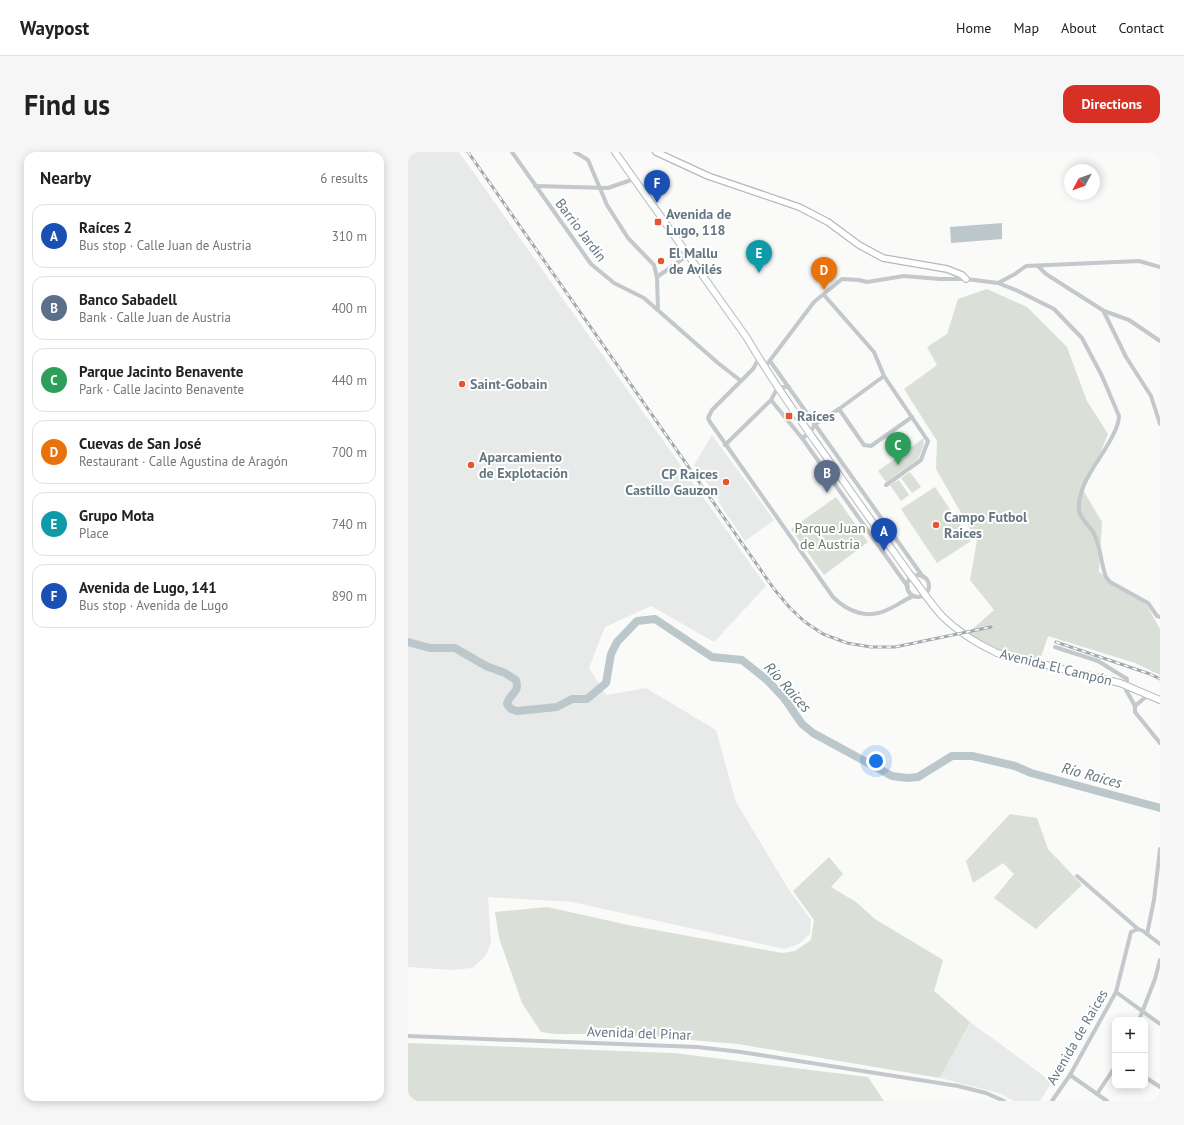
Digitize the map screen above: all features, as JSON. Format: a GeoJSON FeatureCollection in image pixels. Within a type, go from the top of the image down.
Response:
{"type":"FeatureCollection","features":[{"type":"Feature","properties":{"kind":"main road","name":"Avenida El Campón"},"geometry":{"type":"LineString","coordinates":[[615,152],[747,338],[778,387],[810,433],[934,607],[956,628],[979,644],[998,653],[1127,686],[1149,694],[1160,700]]}},
{"type":"Feature","properties":{"kind":"street","name":"Barrio Jardín"},"geometry":{"type":"LineString","coordinates":[[512,152],[591,264],[614,283],[644,298],[718,363],[741,381]]}},
{"type":"Feature","properties":{"kind":"street"},"geometry":{"type":"LineString","coordinates":[[575,152],[588,160],[598,187],[607,205],[628,238],[654,265],[657,277],[658,310]]}},
{"type":"Feature","properties":{"kind":"street"},"geometry":{"type":"LineString","coordinates":[[656,152],[708,176],[798,207],[828,222],[859,246],[883,258],[947,269],[962,275],[966,279]]}},
{"type":"Feature","properties":{"kind":"street"},"geometry":{"type":"LineString","coordinates":[[535,186],[608,188],[634,179]]}},
{"type":"Feature","properties":{"kind":"street"},"geometry":{"type":"LineString","coordinates":[[657,277],[688,255]]}},
{"type":"Feature","properties":{"kind":"street"},"geometry":{"type":"LineString","coordinates":[[998,283],[1026,266],[1139,261],[1160,267]]}},
{"type":"Feature","properties":{"kind":"street"},"geometry":{"type":"LineString","coordinates":[[1038,266],[1046,274],[1104,311],[1129,320],[1160,341]]}},
{"type":"Feature","properties":{"kind":"street"},"geometry":{"type":"LineString","coordinates":[[765,367],[814,302],[842,279],[867,282],[904,276],[940,279],[966,279],[998,283],[1054,309],[1082,338],[1102,376],[1119,416],[1119,422],[1110,444],[1087,479],[1081,493],[1079,511],[1095,535],[1106,577],[1110,582],[1148,603],[1157,616],[1160,617]]}},
{"type":"Feature","properties":{"kind":"street"},"geometry":{"type":"LineString","coordinates":[[824,295],[874,352],[884,376],[928,441],[921,460],[886,485]]}},
{"type":"Feature","properties":{"kind":"street"},"geometry":{"type":"LineString","coordinates":[[1104,311],[1126,357],[1151,396],[1160,424]]}},
{"type":"Feature","properties":{"kind":"street"},"geometry":{"type":"LineString","coordinates":[[759,358],[753,369],[712,410],[708,418],[725,445],[832,597],[840,604],[851,611],[862,614],[873,614],[887,611],[914,596]]}},
{"type":"Feature","properties":{"kind":"street"},"geometry":{"type":"LineString","coordinates":[[770,361],[923,577],[926,579],[929,585],[928,592],[925,595],[920,597],[914,596],[910,593],[908,587],[802,438],[771,400]]}},
{"type":"Feature","properties":{"kind":"street"},"geometry":{"type":"LineString","coordinates":[[802,438],[810,433],[815,424],[839,409],[884,376]]}},
{"type":"Feature","properties":{"kind":"street"},"geometry":{"type":"LineString","coordinates":[[725,445],[771,400],[778,387],[789,387]]}},
{"type":"Feature","properties":{"kind":"street"},"geometry":{"type":"LineString","coordinates":[[839,409],[864,445],[871,446],[912,418]]}},
{"type":"Feature","properties":{"kind":"street"},"geometry":{"type":"LineString","coordinates":[[908,587],[909,582],[913,577],[923,577]]}},
{"type":"Feature","properties":{"kind":"street"},"geometry":{"type":"LineString","coordinates":[[1055,647],[1105,664],[1127,679],[1126,690],[1135,706],[1135,712],[1160,743]]}},
{"type":"Feature","properties":{"kind":"street"},"geometry":{"type":"LineString","coordinates":[[1135,706],[1149,694]]}},
{"type":"Feature","properties":{"kind":"street"},"geometry":{"type":"LineString","coordinates":[[1147,934],[1154,900],[1160,849]]}},
{"type":"Feature","properties":{"kind":"street"},"geometry":{"type":"LineString","coordinates":[[1077,876],[1138,929],[1160,944]]}},
{"type":"Feature","properties":{"kind":"street","name":"Avenida de Raices"},"geometry":{"type":"LineString","coordinates":[[1052,1101],[1070,1075],[1116,992],[1131,932],[1138,929]]}},
{"type":"Feature","properties":{"kind":"street"},"geometry":{"type":"LineString","coordinates":[[1140,1017],[1155,979],[1160,960]]}},
{"type":"Feature","properties":{"kind":"street"},"geometry":{"type":"LineString","coordinates":[[1116,992],[1160,1024]]}},
{"type":"Feature","properties":{"kind":"street","name":"Avenida del Pinar"},"geometry":{"type":"LineString","coordinates":[[408,1036],[697,1047],[741,1052],[958,1086],[986,1093],[1001,1100]]}},
{"type":"Feature","properties":{"kind":"street"},"geometry":{"type":"LineString","coordinates":[[1097,1094],[1112,1072]]}},
{"type":"Feature","properties":{"kind":"street"},"geometry":{"type":"LineString","coordinates":[[1070,1075],[1107,1101]]}},
{"type":"Feature","properties":{"kind":"street"},"geometry":{"type":"LineString","coordinates":[[1148,1079],[1160,1087]]}},
{"type":"Feature","properties":{"kind":"shaded area"},"geometry":{"type":"Polygon","coordinates":[[[408,152],[459,152],[766,586],[714,642],[651,606],[605,627],[589,668],[606,695],[646,688],[716,730],[736,802],[789,890],[811,920],[810,934],[799,944],[784,949],[572,902],[488,897],[491,943],[486,955],[472,968],[451,970],[408,967],[408,152]]]}},
{"type":"Feature","properties":{"kind":"shaded area"},"geometry":{"type":"Polygon","coordinates":[[[1002,223],[1002,239],[951,243],[950,227],[1002,223]]]}},
{"type":"Feature","properties":{"kind":"shaded area","name":"CP Raices Castillo Gauzon"},"geometry":{"type":"Polygon","coordinates":[[[712,435],[774,520],[745,541],[719,503],[719,500],[694,465],[712,435]]]}},
{"type":"Feature","properties":{"kind":"shaded area"},"geometry":{"type":"Polygon","coordinates":[[[970,1022],[1052,1082],[1040,1101],[1014,1101],[999,1093],[940,1078],[970,1022]]]}},
{"type":"Feature","properties":{"kind":"green space"},"geometry":{"type":"Polygon","coordinates":[[[987,289],[1027,307],[1067,347],[1087,401],[1108,434],[1083,490],[1102,522],[1099,572],[1146,604],[1160,629],[1160,675],[1135,663],[1048,636],[1040,660],[1000,651],[968,633],[994,610],[970,580],[977,541],[936,469],[937,441],[904,389],[937,365],[927,347],[947,334],[958,299],[987,289]]]}},
{"type":"Feature","properties":{"kind":"green space"},"geometry":{"type":"Polygon","coordinates":[[[924,438],[923,447],[918,459],[886,482],[878,471],[924,438]]]}},
{"type":"Feature","properties":{"kind":"green space"},"geometry":{"type":"Polygon","coordinates":[[[910,472],[921,487],[912,493],[901,478],[910,472]]]}},
{"type":"Feature","properties":{"kind":"green space"},"geometry":{"type":"Polygon","coordinates":[[[899,480],[909,495],[901,501],[890,485],[899,480]]]}},
{"type":"Feature","properties":{"kind":"green space","name":"Campo Futbol Raices"},"geometry":{"type":"Polygon","coordinates":[[[935,487],[971,541],[937,563],[901,509],[935,487]]]}},
{"type":"Feature","properties":{"kind":"green space","name":"Parque Juan de Austria"},"geometry":{"type":"Polygon","coordinates":[[[836,497],[868,542],[824,575],[791,529],[836,497]]]}},
{"type":"Feature","properties":{"kind":"green space"},"geometry":{"type":"Polygon","coordinates":[[[1010,814],[1037,818],[1048,849],[1082,885],[1036,929],[994,898],[1014,874],[1003,863],[973,883],[966,861],[1010,814]]]}},
{"type":"Feature","properties":{"kind":"green space"},"geometry":{"type":"Polygon","coordinates":[[[829,857],[843,874],[831,887],[856,902],[875,919],[943,960],[934,991],[970,1022],[940,1078],[738,1044],[613,1034],[554,1034],[541,1032],[522,1003],[499,938],[495,912],[547,907],[628,925],[782,953],[795,951],[811,940],[814,920],[793,891],[829,857]]]}},
{"type":"Feature","properties":{"kind":"green space"},"geometry":{"type":"Polygon","coordinates":[[[408,1043],[674,1053],[868,1077],[884,1101],[408,1101],[408,1043]]]}},
{"type":"Feature","properties":{"kind":"waterway","name":"Río Raices"},"geometry":{"type":"LineString","coordinates":[[408,642],[430,648],[455,648],[486,666],[505,673],[516,680],[516,691],[510,697],[507,704],[511,709],[517,711],[557,707],[572,699],[587,699],[606,683],[611,654],[617,642],[637,621],[655,619],[712,657],[742,660],[767,680],[784,698],[802,724],[813,733],[892,776],[907,778],[918,777],[952,756],[972,756],[1015,766],[1031,773],[1160,808]]}},
{"type":"Feature","properties":{"kind":"railway"},"geometry":{"type":"LineString","coordinates":[[468,152],[774,589],[790,608],[805,622],[823,634],[847,643],[871,647],[895,647],[991,627]]}},
{"type":"Feature","properties":{"kind":"railway"},"geometry":{"type":"LineString","coordinates":[[1056,642],[1150,674],[1160,679]]}},
{"type":"Feature","properties":{"kind":"place","name":"Avenida de Lugo, 141"},"geometry":{"type":"Point","coordinates":[657,203]}},
{"type":"Feature","properties":{"kind":"place","name":"Avenida de Lugo, 118"},"geometry":{"type":"Point","coordinates":[658,222]}},
{"type":"Feature","properties":{"kind":"place","name":"El Mallu de Avilés"},"geometry":{"type":"Point","coordinates":[661,261]}},
{"type":"Feature","properties":{"kind":"place","name":"Grupo Mota"},"geometry":{"type":"Point","coordinates":[759,273]}},
{"type":"Feature","properties":{"kind":"place","name":"Cuevas de San José"},"geometry":{"type":"Point","coordinates":[824,290]}},
{"type":"Feature","properties":{"kind":"place","name":"Saint-Gobain"},"geometry":{"type":"Point","coordinates":[462,384]}},
{"type":"Feature","properties":{"kind":"place","name":"Raíces"},"geometry":{"type":"Point","coordinates":[789,416]}},
{"type":"Feature","properties":{"kind":"place","name":"Aparcamiento de Explotación"},"geometry":{"type":"Point","coordinates":[471,465]}},
{"type":"Feature","properties":{"kind":"place","name":"Parque Jacinto Benavente"},"geometry":{"type":"Point","coordinates":[898,465]}},
{"type":"Feature","properties":{"kind":"place","name":"CP Raices Castillo Gauzon"},"geometry":{"type":"Point","coordinates":[726,482]}},
{"type":"Feature","properties":{"kind":"place","name":"Banco Sabadell"},"geometry":{"type":"Point","coordinates":[827,493]}},
{"type":"Feature","properties":{"kind":"place","name":"Campo Futbol Raices"},"geometry":{"type":"Point","coordinates":[936,525]}},
{"type":"Feature","properties":{"kind":"place","name":"Raíces 2"},"geometry":{"type":"Point","coordinates":[884,551]}}]}
